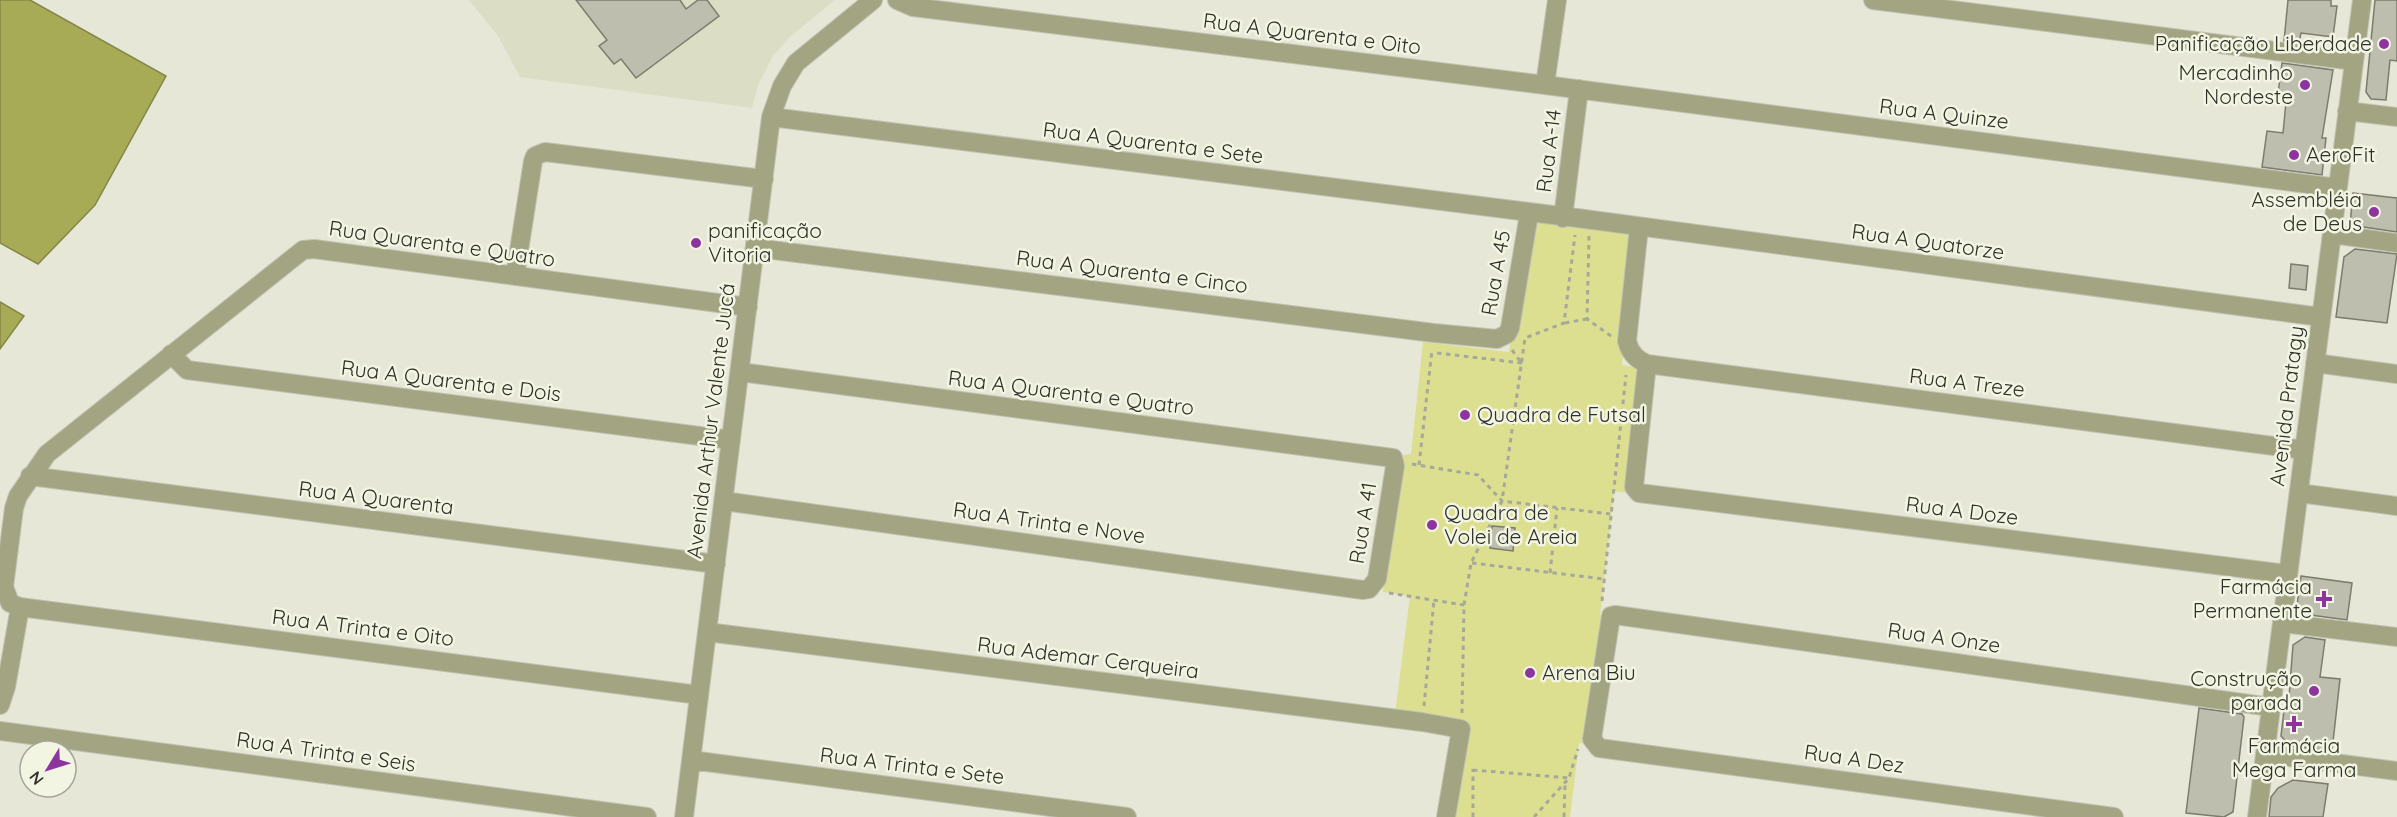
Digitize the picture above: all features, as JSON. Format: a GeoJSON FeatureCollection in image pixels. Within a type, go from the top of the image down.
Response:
{"type":"FeatureCollection","features":[{"type":"Feature","properties":{"kind":"street","name":"Avenida Arthur Valente Jucá"},"geometry":{"type":"LineString","coordinates":[[684,817],[771,117],[782,86],[796,63],[873,0]]}},
{"type":"Feature","properties":{"kind":"street","name":"Rua A Quarenta e Oito"},"geometry":{"type":"LineString","coordinates":[[897,0],[913,7],[1545,85]]}},
{"type":"Feature","properties":{"kind":"street"},"geometry":{"type":"LineString","coordinates":[[1545,85],[1557,0]]}},
{"type":"Feature","properties":{"kind":"street"},"geometry":{"type":"LineString","coordinates":[[1873,0],[2354,61]]}},
{"type":"Feature","properties":{"kind":"street","name":"Avenida Pratagy"},"geometry":{"type":"LineString","coordinates":[[2257,817],[2362,0]]}},
{"type":"Feature","properties":{"kind":"street","name":"Rua A Quinze"},"geometry":{"type":"LineString","coordinates":[[1545,85],[2337,188]]}},
{"type":"Feature","properties":{"kind":"street","name":"Rua A-14"},"geometry":{"type":"LineString","coordinates":[[1577,219],[1579,89]]}},
{"type":"Feature","properties":{"kind":"street"},"geometry":{"type":"LineString","coordinates":[[2347,111],[2397,117]]}},
{"type":"Feature","properties":{"kind":"street","name":"Rua A Quarenta e Sete"},"geometry":{"type":"LineString","coordinates":[[771,117],[1529,214]]}},
{"type":"Feature","properties":{"kind":"street"},"geometry":{"type":"LineString","coordinates":[[515,276],[533,161],[535,156],[545,152],[764,178]]}},
{"type":"Feature","properties":{"kind":"street","name":"Rua A Quatorze"},"geometry":{"type":"LineString","coordinates":[[1529,214],[2321,317]]}},
{"type":"Feature","properties":{"kind":"street","name":"Rua A 45"},"geometry":{"type":"LineString","coordinates":[[1503,338],[1510,328],[1529,214]]}},
{"type":"Feature","properties":{"kind":"street"},"geometry":{"type":"LineString","coordinates":[[1639,227],[1627,340],[1629,350],[1639,361],[1647,364]]}},
{"type":"Feature","properties":{"kind":"street"},"geometry":{"type":"LineString","coordinates":[[2332,234],[2397,243]]}},
{"type":"Feature","properties":{"kind":"street","name":"Rua A Quarenta e Cinco"},"geometry":{"type":"LineString","coordinates":[[756,248],[1434,333],[1503,338]]}},
{"type":"Feature","properties":{"kind":"street","name":"Rua Quarenta e Quatro"},"geometry":{"type":"LineString","coordinates":[[20,607],[10,603],[4,586],[14,508],[30,476],[56,445],[303,250],[314,249],[748,308]]}},
{"type":"Feature","properties":{"kind":"street","name":"Rua A Quarenta e Dois"},"geometry":{"type":"LineString","coordinates":[[171,354],[187,370],[731,440]]}},
{"type":"Feature","properties":{"kind":"street"},"geometry":{"type":"LineString","coordinates":[[2315,363],[2397,374]]}},
{"type":"Feature","properties":{"kind":"street","name":"Rua A Treze"},"geometry":{"type":"LineString","coordinates":[[1647,364],[2304,450]]}},
{"type":"Feature","properties":{"kind":"street","name":"Rua A Doze"},"geometry":{"type":"LineString","coordinates":[[1647,364],[1634,487],[1639,493],[2288,574]]}},
{"type":"Feature","properties":{"kind":"street","name":"Rua A Quarenta e Quatro"},"geometry":{"type":"LineString","coordinates":[[740,372],[1393,458],[1395,461]]}},
{"type":"Feature","properties":{"kind":"street","name":"Rua A 41"},"geometry":{"type":"LineString","coordinates":[[1369,589],[1377,579],[1395,461]]}},
{"type":"Feature","properties":{"kind":"street","name":"Rua A Quarenta"},"geometry":{"type":"LineString","coordinates":[[30,476],[716,564]]}},
{"type":"Feature","properties":{"kind":"street"},"geometry":{"type":"LineString","coordinates":[[2299,493],[2397,506]]}},
{"type":"Feature","properties":{"kind":"street","name":"Rua A Trinta e Nove"},"geometry":{"type":"LineString","coordinates":[[724,501],[1369,589]]}},
{"type":"Feature","properties":{"kind":"street"},"geometry":{"type":"LineString","coordinates":[[0,705],[6,687],[20,607]]}},
{"type":"Feature","properties":{"kind":"street","name":"Rua A Trinta e Oito"},"geometry":{"type":"LineString","coordinates":[[20,607],[699,695]]}},
{"type":"Feature","properties":{"kind":"street"},"geometry":{"type":"LineString","coordinates":[[1586,742],[1606,609]]}},
{"type":"Feature","properties":{"kind":"street","name":"Rua A Onze"},"geometry":{"type":"LineString","coordinates":[[1606,609],[1639,618],[2271,707]]}},
{"type":"Feature","properties":{"kind":"street"},"geometry":{"type":"LineString","coordinates":[[2282,623],[2397,638]]}},
{"type":"Feature","properties":{"kind":"street","name":"Rua Ademar Cerqueira"},"geometry":{"type":"LineString","coordinates":[[707,632],[1422,722],[1461,730]]}},
{"type":"Feature","properties":{"kind":"street"},"geometry":{"type":"LineString","coordinates":[[1446,817],[1461,730]]}},
{"type":"Feature","properties":{"kind":"street","name":"Rua A Trinta e Seis"},"geometry":{"type":"LineString","coordinates":[[0,731],[647,817]]}},
{"type":"Feature","properties":{"kind":"street","name":"Rua A Dez"},"geometry":{"type":"LineString","coordinates":[[1586,742],[1599,747],[2114,817]]}},
{"type":"Feature","properties":{"kind":"street"},"geometry":{"type":"LineString","coordinates":[[2265,754],[2397,771]]}},
{"type":"Feature","properties":{"kind":"street","name":"Rua A Trinta e Sete"},"geometry":{"type":"LineString","coordinates":[[691,760],[1127,817]]}},
{"type":"Feature","properties":{"kind":"path"},"geometry":{"type":"LineString","coordinates":[[1577,219],[1587,319]]}},
{"type":"Feature","properties":{"kind":"path"},"geometry":{"type":"LineString","coordinates":[[1564,323],[1577,219]]}},
{"type":"Feature","properties":{"kind":"path"},"geometry":{"type":"LineString","coordinates":[[1461,730],[1464,605],[1471,563],[1502,501],[1525,338],[1564,323],[1587,319],[1629,350],[1604,579],[1606,609]]}},
{"type":"Feature","properties":{"kind":"path"},"geometry":{"type":"LineString","coordinates":[[1419,465],[1434,333]]}},
{"type":"Feature","properties":{"kind":"path"},"geometry":{"type":"LineString","coordinates":[[1431,352],[1521,363]]}},
{"type":"Feature","properties":{"kind":"path"},"geometry":{"type":"LineString","coordinates":[[1395,461],[1478,475],[1502,501],[1610,514]]}},
{"type":"Feature","properties":{"kind":"path"},"geometry":{"type":"LineString","coordinates":[[1550,573],[1557,508]]}},
{"type":"Feature","properties":{"kind":"path"},"geometry":{"type":"LineString","coordinates":[[1471,563],[1604,579]]}},
{"type":"Feature","properties":{"kind":"path"},"geometry":{"type":"LineString","coordinates":[[1369,589],[1464,605]]}},
{"type":"Feature","properties":{"kind":"path"},"geometry":{"type":"LineString","coordinates":[[1422,722],[1434,600]]}},
{"type":"Feature","properties":{"kind":"path"},"geometry":{"type":"LineString","coordinates":[[1534,817],[1567,780],[1586,742]]}},
{"type":"Feature","properties":{"kind":"path"},"geometry":{"type":"LineString","coordinates":[[1470,760],[1473,770],[1473,817]]}},
{"type":"Feature","properties":{"kind":"path"},"geometry":{"type":"LineString","coordinates":[[1473,770],[1567,780]]}},
{"type":"Feature","properties":{"kind":"path"},"geometry":{"type":"LineString","coordinates":[[1564,817],[1567,780]]}},
{"type":"Feature","properties":{"kind":"shaded area"},"geometry":{"type":"Polygon","coordinates":[[[0,0],[30,0],[166,76],[95,205],[38,264],[0,243],[0,0]]]}},
{"type":"Feature","properties":{"kind":"shaded area"},"geometry":{"type":"Polygon","coordinates":[[[469,0],[835,0],[791,36],[773,56],[758,85],[752,108],[520,77],[498,36],[469,0]]]}},
{"type":"Feature","properties":{"kind":"shaded area"},"geometry":{"type":"Polygon","coordinates":[[[1524,217],[1636,230],[1622,365],[1641,368],[1628,493],[1614,491],[1600,615],[1611,621],[1596,745],[1579,743],[1570,817],[1456,817],[1468,724],[1395,714],[1410,596],[1383,592],[1399,456],[1411,454],[1423,342],[1509,352],[1524,217]]]}},
{"type":"Feature","properties":{"kind":"shaded area"},"geometry":{"type":"Polygon","coordinates":[[[0,302],[24,316],[0,349],[0,302]]]}},
{"type":"Feature","properties":{"kind":"building"},"geometry":{"type":"Polygon","coordinates":[[[576,0],[680,0],[686,9],[698,0],[707,0],[719,16],[636,78],[621,59],[614,64],[599,46],[607,40],[576,0]]]}},
{"type":"Feature","properties":{"kind":"building"},"geometry":{"type":"Polygon","coordinates":[[[2288,0],[2331,0],[2331,6],[2337,6],[2333,37],[2301,33],[2299,43],[2284,41],[2288,0]]]}},
{"type":"Feature","properties":{"kind":"building"},"geometry":{"type":"Polygon","coordinates":[[[2375,0],[2397,0],[2397,61],[2390,60],[2386,100],[2371,99],[2366,92],[2375,0]]]}},
{"type":"Feature","properties":{"kind":"building"},"geometry":{"type":"Polygon","coordinates":[[[2282,63],[2333,70],[2322,138],[2326,138],[2322,175],[2262,167],[2267,131],[2283,133],[2286,102],[2277,101],[2282,63]]]}},
{"type":"Feature","properties":{"kind":"building","name":"Assembléia de Deus"},"geometry":{"type":"Polygon","coordinates":[[[2353,193],[2397,198],[2397,232],[2350,225],[2353,193]]]}},
{"type":"Feature","properties":{"kind":"building"},"geometry":{"type":"Polygon","coordinates":[[[2355,249],[2397,254],[2387,323],[2336,317],[2344,257],[2355,249]]]}},
{"type":"Feature","properties":{"kind":"building"},"geometry":{"type":"Polygon","coordinates":[[[2291,264],[2308,266],[2306,290],[2289,288],[2291,264]]]}},
{"type":"Feature","properties":{"kind":"building"},"geometry":{"type":"Polygon","coordinates":[[[1492,526],[1515,528],[1513,551],[1490,548],[1492,526]]]}},
{"type":"Feature","properties":{"kind":"building","name":"Farmácia Permanente"},"geometry":{"type":"Polygon","coordinates":[[[2301,576],[2352,583],[2347,620],[2296,613],[2301,576]]]}},
{"type":"Feature","properties":{"kind":"building"},"geometry":{"type":"Polygon","coordinates":[[[2305,637],[2325,640],[2320,677],[2340,679],[2332,751],[2290,746],[2281,736],[2284,710],[2288,710],[2293,645],[2305,637]]]}},
{"type":"Feature","properties":{"kind":"building"},"geometry":{"type":"Polygon","coordinates":[[[2199,708],[2242,714],[2244,717],[2233,812],[2224,817],[2186,813],[2199,708]]]}},
{"type":"Feature","properties":{"kind":"building"},"geometry":{"type":"Polygon","coordinates":[[[2293,780],[2328,784],[2323,817],[2269,817],[2271,797],[2278,788],[2293,780]]]}},
{"type":"Feature","properties":{"kind":"place","name":"Panificação Liberdade"},"geometry":{"type":"Point","coordinates":[2384,44]}},
{"type":"Feature","properties":{"kind":"place","name":"Mercadinho Nordeste"},"geometry":{"type":"Point","coordinates":[2305,85]}},
{"type":"Feature","properties":{"kind":"place","name":"AeroFit"},"geometry":{"type":"Point","coordinates":[2294,155]}},
{"type":"Feature","properties":{"kind":"place","name":"Assembléia de Deus"},"geometry":{"type":"Point","coordinates":[2374,212]}},
{"type":"Feature","properties":{"kind":"place","name":"panificação Vitoria"},"geometry":{"type":"Point","coordinates":[696,243]}},
{"type":"Feature","properties":{"kind":"place","name":"Quadra de Futsal"},"geometry":{"type":"Point","coordinates":[1465,415]}},
{"type":"Feature","properties":{"kind":"place","name":"Quadra de Volei de Areia"},"geometry":{"type":"Point","coordinates":[1432,525]}},
{"type":"Feature","properties":{"kind":"place","name":"Farmácia Permanente"},"geometry":{"type":"Point","coordinates":[2324,599]}},
{"type":"Feature","properties":{"kind":"place","name":"Arena Biu"},"geometry":{"type":"Point","coordinates":[1530,673]}},
{"type":"Feature","properties":{"kind":"place","name":"Construção parada"},"geometry":{"type":"Point","coordinates":[2314,691]}},
{"type":"Feature","properties":{"kind":"place","name":"Farmácia Mega Farma"},"geometry":{"type":"Point","coordinates":[2294,724]}}]}
